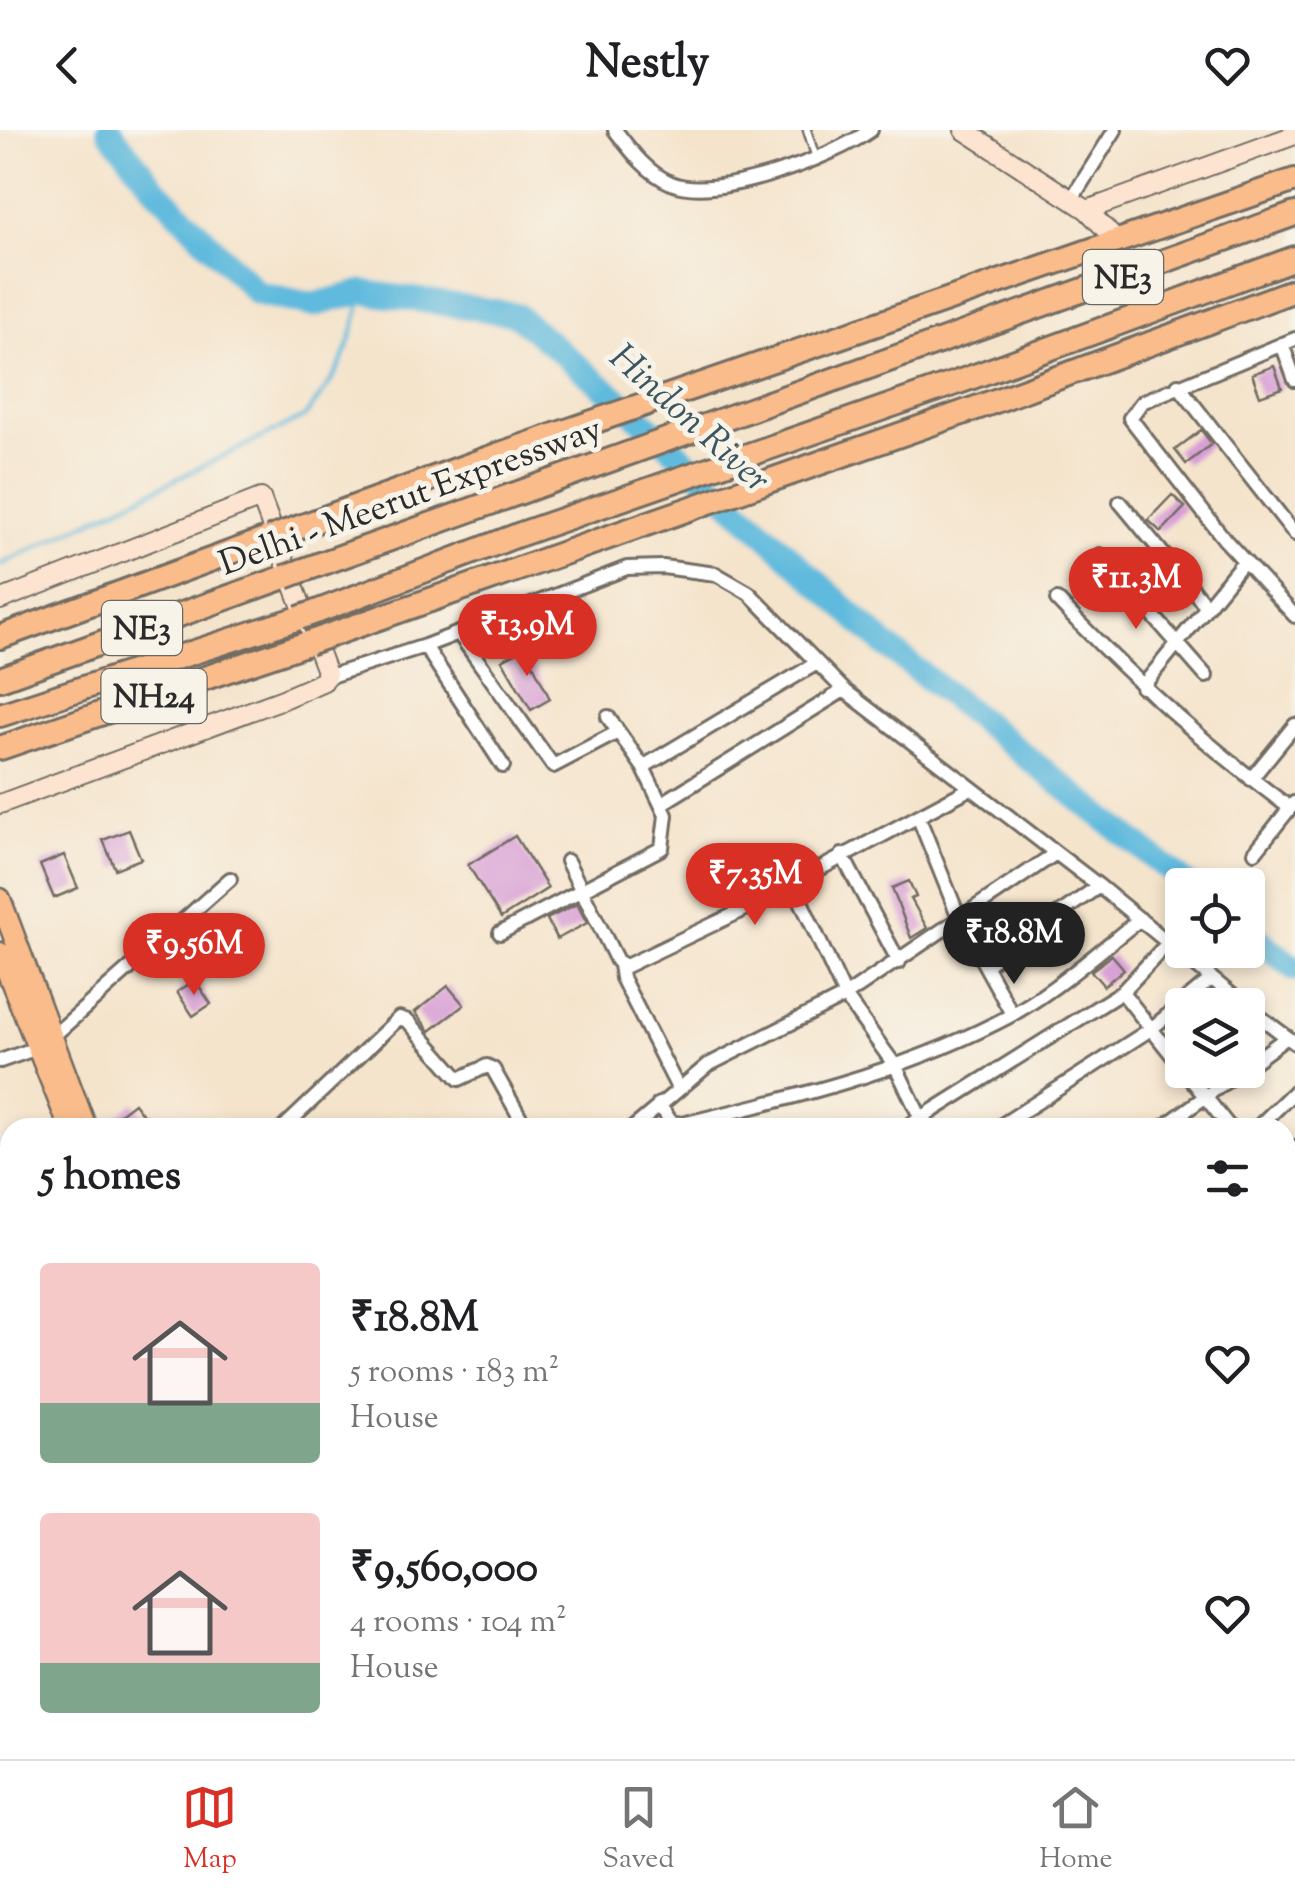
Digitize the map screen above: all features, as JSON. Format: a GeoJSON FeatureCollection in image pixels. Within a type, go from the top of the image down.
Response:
{"type":"FeatureCollection","features":[{"type":"Feature","properties":{"kind":"highway"},"geometry":{"type":"LineString","coordinates":[[0,637],[494,456],[1295,177]]}},
{"type":"Feature","properties":{"kind":"highway","name":"Delhi - Meerut Expressway"},"geometry":{"type":"LineString","coordinates":[[0,679],[1295,214]]}},
{"type":"Feature","properties":{"kind":"highway","name":"NE3"},"geometry":{"type":"LineString","coordinates":[[0,714],[308,615],[518,534],[967,379],[1295,258]]}},
{"type":"Feature","properties":{"kind":"highway"},"geometry":{"type":"LineString","coordinates":[[1231,314],[1295,290]]}},
{"type":"Feature","properties":{"kind":"highway","name":"NH24"},"geometry":{"type":"LineString","coordinates":[[0,748],[524,569],[1231,314]]}},
{"type":"Feature","properties":{"kind":"main road"},"geometry":{"type":"LineString","coordinates":[[0,900],[67,1118]]}},
{"type":"Feature","properties":{"kind":"main road"},"geometry":{"type":"LineString","coordinates":[[0,953],[81,1118]]}},
{"type":"Feature","properties":{"kind":"street"},"geometry":{"type":"LineString","coordinates":[[615,130],[652,172],[679,186],[755,178],[816,159],[872,130]]}},
{"type":"Feature","properties":{"kind":"street"},"geometry":{"type":"LineString","coordinates":[[964,130],[1079,205],[1117,241]]}},
{"type":"Feature","properties":{"kind":"street"},"geometry":{"type":"LineString","coordinates":[[1079,205],[1115,130]]}},
{"type":"Feature","properties":{"kind":"street"},"geometry":{"type":"LineString","coordinates":[[1079,205],[1295,135]]}},
{"type":"Feature","properties":{"kind":"street"},"geometry":{"type":"LineString","coordinates":[[1231,314],[1295,298]]}},
{"type":"Feature","properties":{"kind":"street"},"geometry":{"type":"LineString","coordinates":[[1295,380],[1288,341],[1178,385],[1142,402],[1132,413],[1132,424],[1295,616]]}},
{"type":"Feature","properties":{"kind":"street"},"geometry":{"type":"LineString","coordinates":[[1178,385],[1295,534]]}},
{"type":"Feature","properties":{"kind":"street"},"geometry":{"type":"LineString","coordinates":[[0,600],[261,498],[327,677]]}},
{"type":"Feature","properties":{"kind":"street"},"geometry":{"type":"LineString","coordinates":[[1120,502],[1207,608]]}},
{"type":"Feature","properties":{"kind":"street"},"geometry":{"type":"LineString","coordinates":[[1100,555],[1176,647],[1206,676]]}},
{"type":"Feature","properties":{"kind":"street"},"geometry":{"type":"LineString","coordinates":[[1142,686],[1244,560]]}},
{"type":"Feature","properties":{"kind":"street"},"geometry":{"type":"LineString","coordinates":[[0,804],[284,699],[327,677],[425,646],[627,568],[663,566],[716,574],[733,582],[844,690],[1099,886],[1165,944]]}},
{"type":"Feature","properties":{"kind":"street"},"geometry":{"type":"LineString","coordinates":[[1058,600],[1142,686],[1223,760],[1292,805],[1255,852]]}},
{"type":"Feature","properties":{"kind":"street"},"geometry":{"type":"LineString","coordinates":[[458,634],[553,766],[618,732]]}},
{"type":"Feature","properties":{"kind":"street"},"geometry":{"type":"LineString","coordinates":[[425,646],[503,766]]}},
{"type":"Feature","properties":{"kind":"street"},"geometry":{"type":"LineString","coordinates":[[643,767],[817,663]]}},
{"type":"Feature","properties":{"kind":"street"},"geometry":{"type":"LineString","coordinates":[[661,804],[844,690]]}},
{"type":"Feature","properties":{"kind":"street"},"geometry":{"type":"LineString","coordinates":[[500,933],[579,888],[662,848],[666,815],[643,767],[608,717]]}},
{"type":"Feature","properties":{"kind":"street"},"geometry":{"type":"LineString","coordinates":[[1251,779],[1295,725]]}},
{"type":"Feature","properties":{"kind":"street"},"geometry":{"type":"LineString","coordinates":[[620,965],[631,964],[739,912],[971,788]]}},
{"type":"Feature","properties":{"kind":"street"},"geometry":{"type":"LineString","coordinates":[[918,816],[960,920],[1012,1014]]}},
{"type":"Feature","properties":{"kind":"street"},"geometry":{"type":"LineString","coordinates":[[644,1118],[708,1065],[846,996],[1056,853]]}},
{"type":"Feature","properties":{"kind":"street"},"geometry":{"type":"LineString","coordinates":[[842,856],[899,962]]}},
{"type":"Feature","properties":{"kind":"street"},"geometry":{"type":"LineString","coordinates":[[566,861],[678,1088]]}},
{"type":"Feature","properties":{"kind":"street"},"geometry":{"type":"LineString","coordinates":[[0,1061],[44,1042],[230,879]]}},
{"type":"Feature","properties":{"kind":"street"},"geometry":{"type":"LineString","coordinates":[[792,882],[846,996],[896,1067],[920,1118]]}},
{"type":"Feature","properties":{"kind":"street"},"geometry":{"type":"LineString","coordinates":[[986,966],[1099,886]]}},
{"type":"Feature","properties":{"kind":"street"},"geometry":{"type":"LineString","coordinates":[[705,1118],[896,1067],[1012,1014],[1140,920]]}},
{"type":"Feature","properties":{"kind":"street"},"geometry":{"type":"LineString","coordinates":[[932,1118],[1122,992],[1165,946]]}},
{"type":"Feature","properties":{"kind":"street"},"geometry":{"type":"LineString","coordinates":[[1195,968],[1221,988]]}},
{"type":"Feature","properties":{"kind":"street"},"geometry":{"type":"LineString","coordinates":[[1013,1118],[1150,1030],[1210,980]]}},
{"type":"Feature","properties":{"kind":"street"},"geometry":{"type":"LineString","coordinates":[[1122,992],[1221,1118]]}},
{"type":"Feature","properties":{"kind":"street"},"geometry":{"type":"LineString","coordinates":[[294,1118],[399,1018],[408,1021],[458,1079],[486,1066],[493,1068],[520,1118]]}},
{"type":"Feature","properties":{"kind":"street"},"geometry":{"type":"LineString","coordinates":[[1265,1020],[1291,1040],[1265,1056]]}},
{"type":"Feature","properties":{"kind":"street"},"geometry":{"type":"LineString","coordinates":[[1176,1118],[1218,1088]]}},
{"type":"Feature","properties":{"kind":"street"},"geometry":{"type":"LineString","coordinates":[[1267,1118],[1295,1091]]}},
{"type":"Feature","properties":{"kind":"street"},"geometry":{"type":"LineString","coordinates":[[660,1104],[669,1118]]}},
{"type":"Feature","properties":{"kind":"lane"},"geometry":{"type":"LineString","coordinates":[[807,130],[816,159]]}},
{"type":"Feature","properties":{"kind":"building"},"geometry":{"type":"Polygon","coordinates":[[[1274,366],[1282,388],[1260,396],[1252,374],[1274,366]]]}},
{"type":"Feature","properties":{"kind":"building"},"geometry":{"type":"Polygon","coordinates":[[[1201,430],[1212,444],[1186,464],[1175,450],[1201,430]]]}},
{"type":"Feature","properties":{"kind":"building"},"geometry":{"type":"Polygon","coordinates":[[[1172,495],[1185,507],[1161,532],[1148,520],[1172,495]]]}},
{"type":"Feature","properties":{"kind":"building"},"geometry":{"type":"Polygon","coordinates":[[[525,648],[550,699],[531,710],[502,660],[525,648]]]}},
{"type":"Feature","properties":{"kind":"building"},"geometry":{"type":"Polygon","coordinates":[[[129,830],[141,859],[115,869],[103,840],[129,830]]]}},
{"type":"Feature","properties":{"kind":"building"},"geometry":{"type":"Polygon","coordinates":[[[515,836],[548,888],[501,918],[468,865],[515,836]]]}},
{"type":"Feature","properties":{"kind":"building"},"geometry":{"type":"Polygon","coordinates":[[[64,855],[78,888],[54,898],[40,865],[64,855]]]}},
{"type":"Feature","properties":{"kind":"building"},"geometry":{"type":"Polygon","coordinates":[[[909,881],[916,897],[911,899],[927,928],[911,938],[892,888],[909,881]]]}},
{"type":"Feature","properties":{"kind":"building"},"geometry":{"type":"Polygon","coordinates":[[[577,904],[587,923],[557,939],[547,919],[577,904]]]}},
{"type":"Feature","properties":{"kind":"building"},"geometry":{"type":"Polygon","coordinates":[[[1112,955],[1124,969],[1104,986],[1091,971],[1112,955]]]}},
{"type":"Feature","properties":{"kind":"building"},"geometry":{"type":"Polygon","coordinates":[[[195,980],[211,1004],[193,1016],[177,992],[195,980]]]}},
{"type":"Feature","properties":{"kind":"building"},"geometry":{"type":"Polygon","coordinates":[[[448,986],[464,1005],[430,1031],[415,1012],[448,986]]]}},
{"type":"Feature","properties":{"kind":"building"},"geometry":{"type":"Polygon","coordinates":[[[134,1103],[145,1118],[114,1118],[134,1103]]]}},
{"type":"Feature","properties":{"kind":"waterway","name":"Hindon River"},"geometry":{"type":"LineString","coordinates":[[109,130],[154,187],[257,293],[313,305],[363,292],[515,314],[633,412],[884,644],[1167,868]]}},
{"type":"Feature","properties":{"kind":"waterway"},"geometry":{"type":"LineString","coordinates":[[0,565],[304,417],[343,359],[363,292]]}},
{"type":"Feature","properties":{"kind":"waterway","name":"Hindon River"},"geometry":{"type":"LineString","coordinates":[[1265,945],[1295,969]]}}]}
